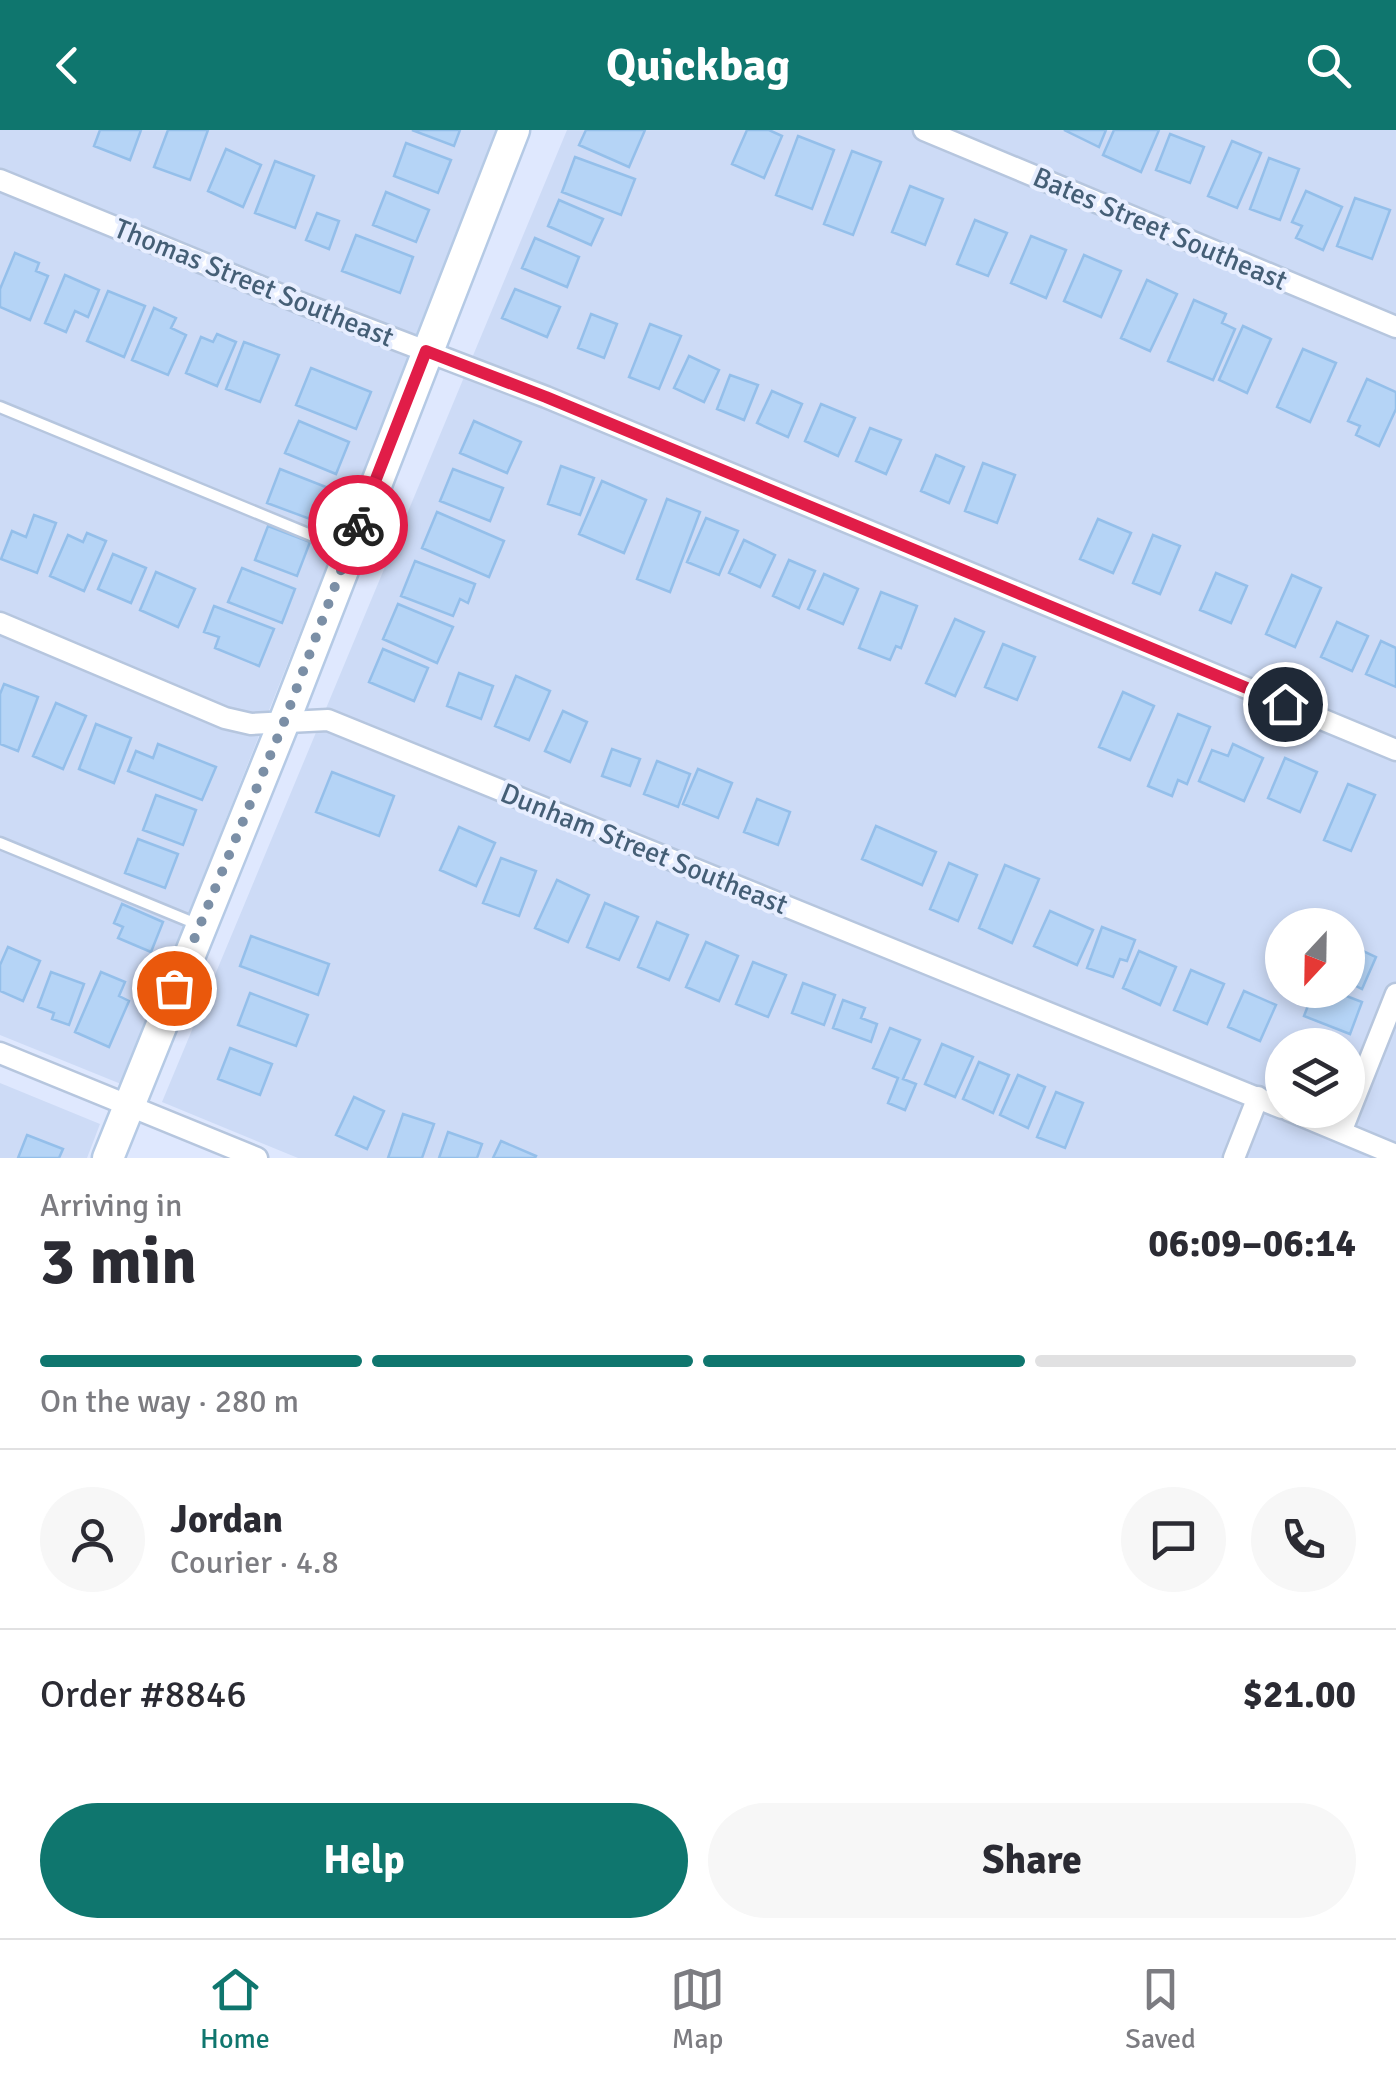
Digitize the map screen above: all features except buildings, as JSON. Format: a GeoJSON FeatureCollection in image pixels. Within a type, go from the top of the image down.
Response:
{"type":"FeatureCollection","features":[{"type":"Feature","properties":{"kind":"main road"},"geometry":{"type":"LineString","coordinates":[[108,1158],[284,722],[514,130]]}},
{"type":"Feature","properties":{"kind":"street","name":"Bates Street Southeast"},"geometry":{"type":"LineString","coordinates":[[924,130],[1396,327]]}},
{"type":"Feature","properties":{"kind":"street","name":"Thomas Street Southeast"},"geometry":{"type":"LineString","coordinates":[[0,180],[546,397],[1396,750]]}},
{"type":"Feature","properties":{"kind":"street","name":"Dunham Street Southeast"},"geometry":{"type":"LineString","coordinates":[[0,624],[225,718],[251,724],[328,720],[1265,1101]]}},
{"type":"Feature","properties":{"kind":"street"},"geometry":{"type":"LineString","coordinates":[[1340,1132],[1396,994]]}},
{"type":"Feature","properties":{"kind":"street"},"geometry":{"type":"LineString","coordinates":[[0,1052],[257,1158]]}},
{"type":"Feature","properties":{"kind":"street"},"geometry":{"type":"LineString","coordinates":[[1234,1158],[1258,1098]]}},
{"type":"Feature","properties":{"kind":"street","name":"Dunham Street Southeast"},"geometry":{"type":"LineString","coordinates":[[1330,1128],[1396,1155]]}},
{"type":"Feature","properties":{"kind":"lane"},"geometry":{"type":"LineString","coordinates":[[0,406],[348,550]]}},
{"type":"Feature","properties":{"kind":"lane"},"geometry":{"type":"LineString","coordinates":[[0,843],[200,926]]}},
{"type":"Feature","properties":{"kind":"shaded area"},"geometry":{"type":"Polygon","coordinates":[[[0,130],[499,130],[121,1084],[0,1035],[0,130]]]}},
{"type":"Feature","properties":{"kind":"shaded area"},"geometry":{"type":"Polygon","coordinates":[[[567,130],[1396,130],[1396,1158],[298,1158],[162,1102],[567,130]]]}},
{"type":"Feature","properties":{"kind":"shaded area"},"geometry":{"type":"Polygon","coordinates":[[[0,1083],[100,1124],[87,1158],[0,1158],[0,1083]]]}},
{"type":"Feature","properties":{"kind":"way so far"},"geometry":{"type":"LineString","coordinates":[[174,988],[284,722],[358,525]]}},
{"type":"Feature","properties":{"kind":"route"},"geometry":{"type":"LineString","coordinates":[[358,525],[426,351],[546,397],[1285,704]]}}]}
